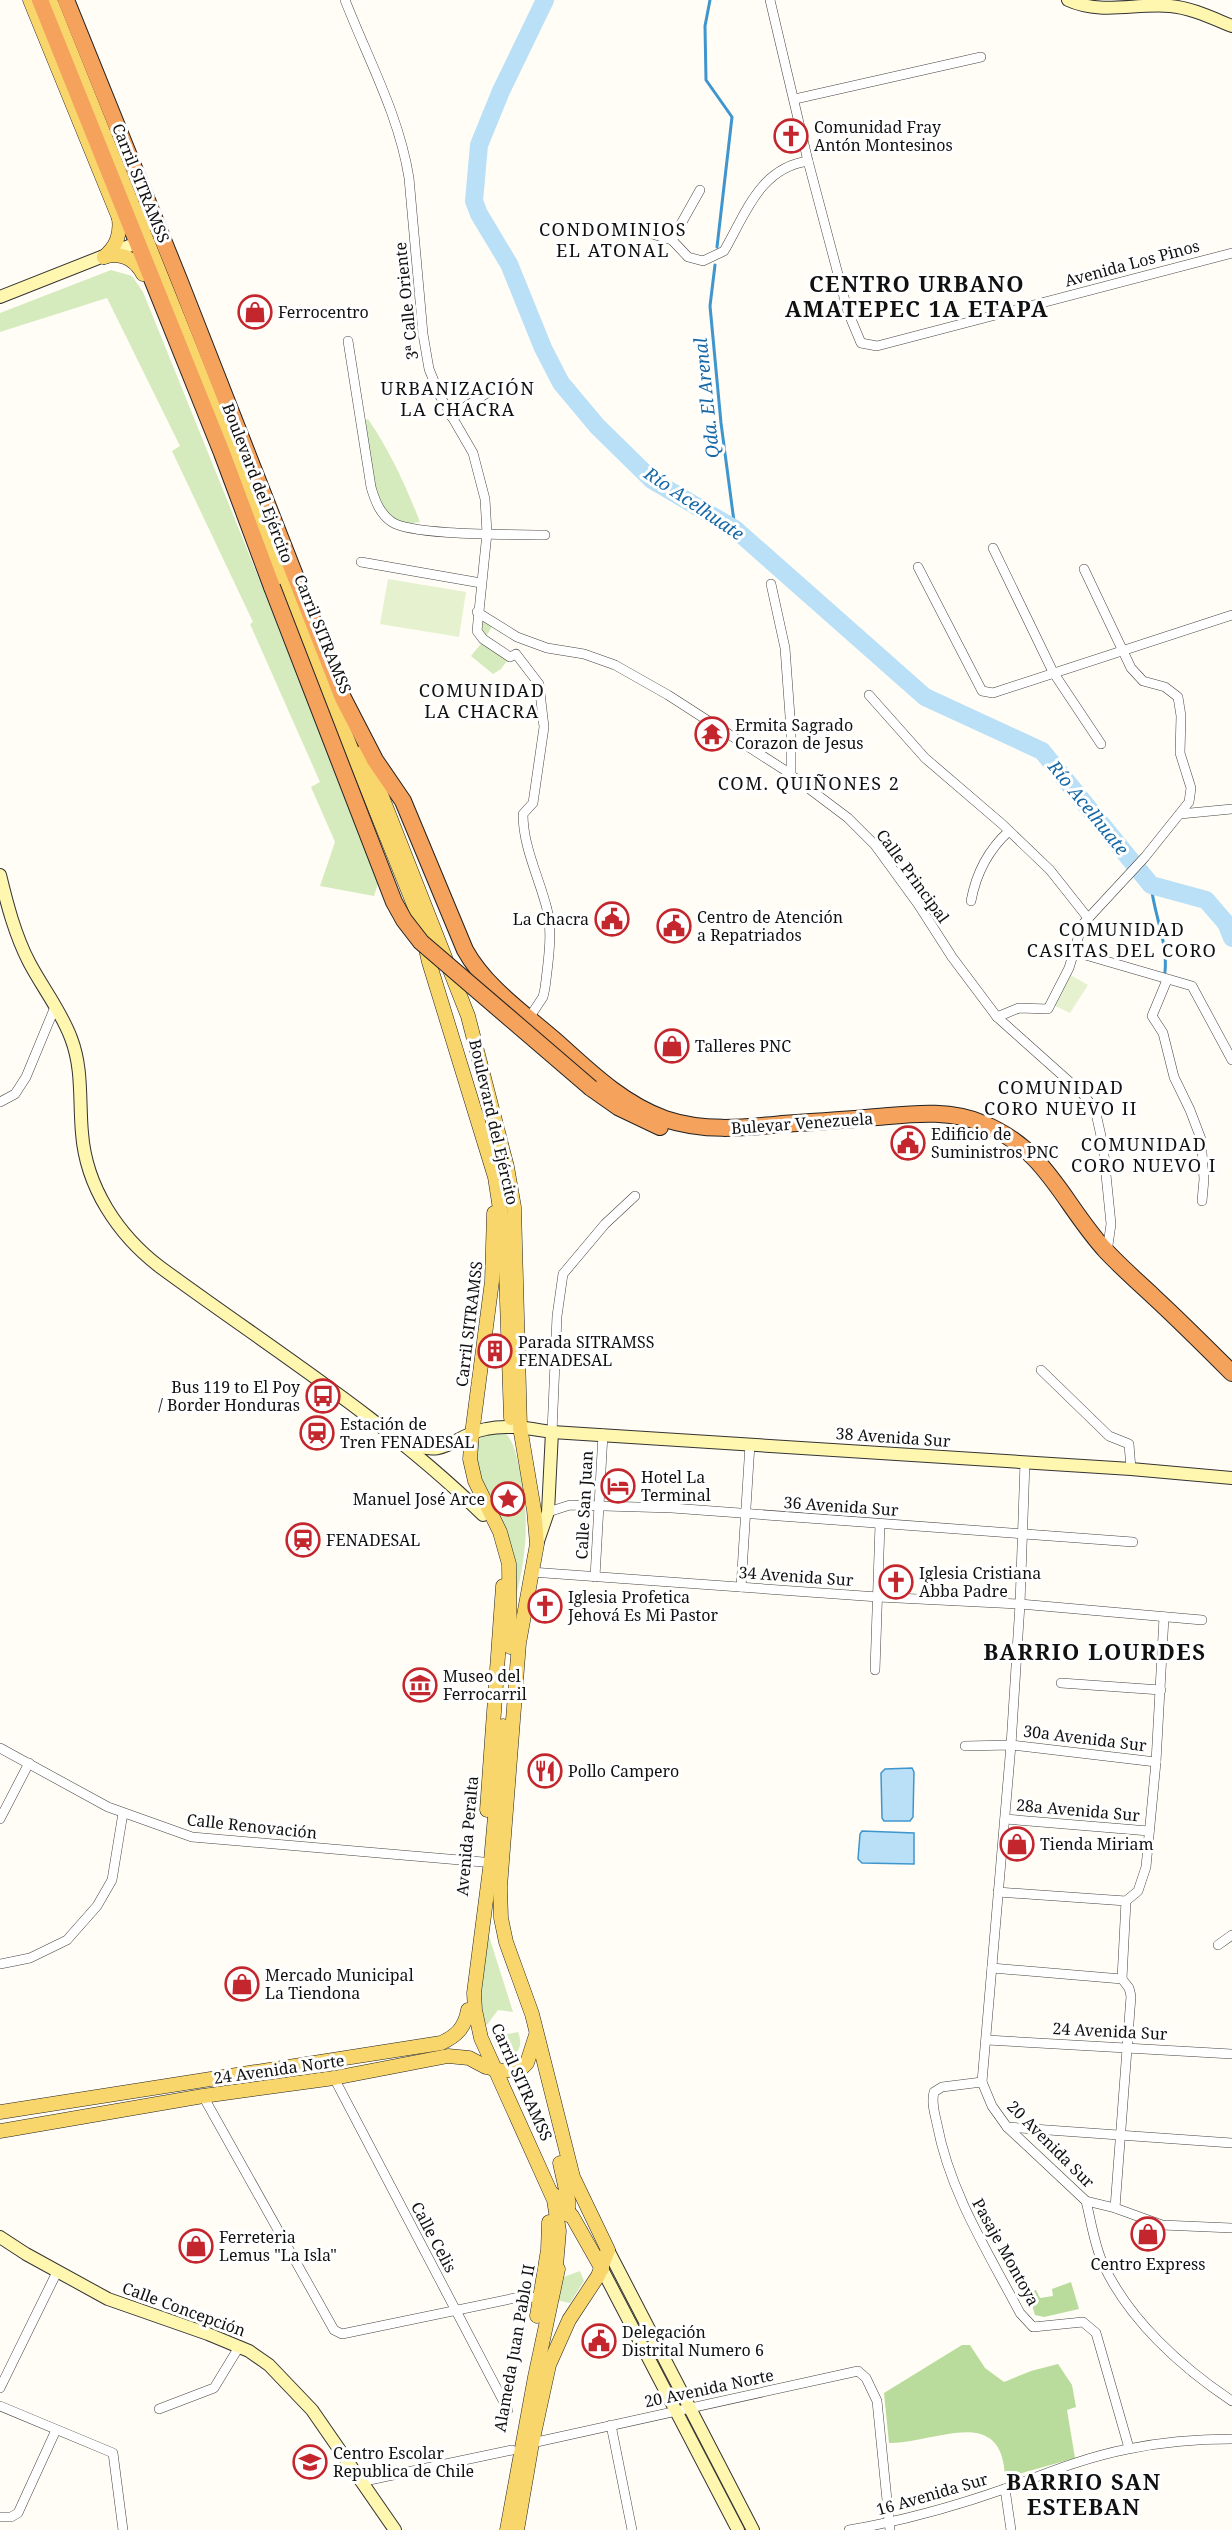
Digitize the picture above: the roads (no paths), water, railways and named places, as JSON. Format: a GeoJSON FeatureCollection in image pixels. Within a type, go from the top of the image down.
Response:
{"type":"FeatureCollection","features":[{"type":"Feature","properties":{"kind":"highway","name":"Boulevard del Ejército"},"geometry":{"type":"LineString","coordinates":[[40,0],[149,282],[265,566],[394,902],[421,942],[591,1088]]}},
{"type":"Feature","properties":{"kind":"highway","name":"Boulevard del Ejército"},"geometry":{"type":"LineString","coordinates":[[66,0],[178,276],[343,698]]}},
{"type":"Feature","properties":{"kind":"highway"},"geometry":{"type":"LineString","coordinates":[[110,196],[122,213],[139,201],[140,182]]}},
{"type":"Feature","properties":{"kind":"highway"},"geometry":{"type":"LineString","coordinates":[[149,282],[158,275],[178,276]]}},
{"type":"Feature","properties":{"kind":"highway","name":"Bulevar Venezuela"},"geometry":{"type":"LineString","coordinates":[[343,698],[375,760],[403,801],[465,950],[473,964],[499,992],[624,1098],[665,1119],[694,1126],[749,1129],[924,1114],[958,1116],[984,1123],[1016,1141],[1037,1159],[1081,1221],[1107,1252],[1232,1373]]}},
{"type":"Feature","properties":{"kind":"highway","name":"Bulevar Venezuela"},"geometry":{"type":"LineString","coordinates":[[591,1088],[607,1101],[639,1119],[671,1131],[702,1137],[747,1138],[937,1124],[968,1129],[991,1138],[1031,1167],[1075,1230],[1097,1255],[1232,1386]]}},
{"type":"Feature","properties":{"kind":"main road"},"geometry":{"type":"LineString","coordinates":[[30,0],[110,196]]}},
{"type":"Feature","properties":{"kind":"main road","name":"Carril SITRAMSS"},"geometry":{"type":"LineString","coordinates":[[50,0],[411,896],[432,974],[489,1154],[497,1188],[505,1241],[515,1427],[530,1520],[528,1556],[512,1635],[474,1994],[475,2010],[491,2068],[552,2192],[559,2230],[555,2278]]}},
{"type":"Feature","properties":{"kind":"main road"},"geometry":{"type":"LineString","coordinates":[[104,257],[116,244],[122,213]]}},
{"type":"Feature","properties":{"kind":"main road"},"geometry":{"type":"LineString","coordinates":[[104,257],[120,255],[127,257],[139,267],[149,282]]}},
{"type":"Feature","properties":{"kind":"main road","name":"Boulevard del Ejército"},"geometry":{"type":"LineString","coordinates":[[343,698],[468,1016],[507,1167],[515,1216],[515,1427]]}},
{"type":"Feature","properties":{"kind":"main road","name":"Carril SITRAMSS"},"geometry":{"type":"LineString","coordinates":[[489,1154],[494,1217],[492,1281],[468,1435],[471,1471],[500,1532],[509,1564],[512,1635]]}},
{"type":"Feature","properties":{"kind":"main road"},"geometry":{"type":"LineString","coordinates":[[515,1427],[534,1510],[537,1544],[519,1643],[500,1887],[501,1918],[506,1942],[537,2033],[576,2184],[608,2250],[602,2269],[573,2313],[558,2343],[545,2378],[517,2530]]}},
{"type":"Feature","properties":{"kind":"main road","name":"Avenida Peralta"},"geometry":{"type":"LineString","coordinates":[[468,1435],[462,1447],[462,1466],[467,1483],[495,1542],[501,1563],[503,1583],[487,1862],[470,1974],[468,2010],[472,2036],[491,2068],[537,2174],[568,2211],[602,2269]]}},
{"type":"Feature","properties":{"kind":"main road","name":"Carril SITRAMSS"},"geometry":{"type":"LineString","coordinates":[[487,1862],[496,1937],[532,2050],[565,2182],[568,2211],[567,2236],[555,2278],[507,2530]]}},
{"type":"Feature","properties":{"kind":"main road","name":"24 Avenida Norte"},"geometry":{"type":"LineString","coordinates":[[0,2112],[441,2043],[457,2034],[463,2027],[468,2010]]}},
{"type":"Feature","properties":{"kind":"main road","name":"24 Avenida Norte"},"geometry":{"type":"LineString","coordinates":[[0,2131],[203,2096],[334,2078],[448,2056],[470,2058],[491,2068],[512,2071],[527,2063],[537,2033]]}},
{"type":"Feature","properties":{"kind":"main road","name":"Alameda Juan Pablo II"},"geometry":{"type":"LineString","coordinates":[[499,2530],[550,2237],[547,2210],[537,2174]]}},
{"type":"Feature","properties":{"kind":"street","name":"3ª Calle Oriente"},"geometry":{"type":"LineString","coordinates":[[345,0],[392,109],[400,137],[409,178],[424,346],[434,384],[477,466],[485,499],[487,532],[476,627],[480,637],[510,657],[516,654],[539,684],[544,727],[533,803],[523,814],[523,824],[525,840],[548,912],[549,927],[545,988],[543,996],[529,1018]]}},
{"type":"Feature","properties":{"kind":"street","name":"Avenida Los Pinos"},"geometry":{"type":"LineString","coordinates":[[770,0],[808,161],[848,312],[861,343],[877,346],[1232,252]]}},
{"type":"Feature","properties":{"kind":"street"},"geometry":{"type":"LineString","coordinates":[[1068,0],[1098,8],[1169,6],[1204,14],[1232,26]]}},
{"type":"Feature","properties":{"kind":"street"},"geometry":{"type":"LineString","coordinates":[[795,99],[981,57]]}},
{"type":"Feature","properties":{"kind":"street"},"geometry":{"type":"LineString","coordinates":[[652,234],[672,240],[688,256],[703,261],[716,256],[724,251],[756,194],[771,176],[796,163],[808,161]]}},
{"type":"Feature","properties":{"kind":"street"},"geometry":{"type":"LineString","coordinates":[[672,240],[700,190]]}},
{"type":"Feature","properties":{"kind":"street"},"geometry":{"type":"LineString","coordinates":[[0,297],[135,243],[144,231],[147,199]]}},
{"type":"Feature","properties":{"kind":"street"},"geometry":{"type":"LineString","coordinates":[[135,243],[146,244],[155,250],[178,276]]}},
{"type":"Feature","properties":{"kind":"street"},"geometry":{"type":"LineString","coordinates":[[348,341],[371,487],[381,512],[392,522],[409,529],[545,535]]}},
{"type":"Feature","properties":{"kind":"street"},"geometry":{"type":"LineString","coordinates":[[451,416],[487,393]]}},
{"type":"Feature","properties":{"kind":"street"},"geometry":{"type":"LineString","coordinates":[[993,548],[1053,672],[1101,744]]}},
{"type":"Feature","properties":{"kind":"street"},"geometry":{"type":"LineString","coordinates":[[361,562],[481,583]]}},
{"type":"Feature","properties":{"kind":"street"},"geometry":{"type":"LineString","coordinates":[[918,567],[982,691],[993,693],[1232,615]]}},
{"type":"Feature","properties":{"kind":"street"},"geometry":{"type":"LineString","coordinates":[[997,1017],[1019,1008],[1048,1009],[1075,952],[1082,926],[1145,857],[1189,802],[1191,788],[1180,753],[1181,716],[1178,697],[1165,687],[1143,681],[1131,668],[1084,569]]}},
{"type":"Feature","properties":{"kind":"street"},"geometry":{"type":"LineString","coordinates":[[771,584],[785,648],[790,774]]}},
{"type":"Feature","properties":{"kind":"street","name":"Calle Principal"},"geometry":{"type":"LineString","coordinates":[[477,612],[517,637],[548,648],[584,654],[615,665],[683,704],[790,774],[848,818],[875,845],[918,903],[952,957],[997,1017],[1081,1092],[1095,1109],[1103,1145],[1110,1214],[1111,1234],[1107,1252]]}},
{"type":"Feature","properties":{"kind":"street"},"geometry":{"type":"LineString","coordinates":[[869,695],[925,758],[1050,870],[1088,918]]}},
{"type":"Feature","properties":{"kind":"street"},"geometry":{"type":"LineString","coordinates":[[1180,814],[1232,809]]}},
{"type":"Feature","properties":{"kind":"street"},"geometry":{"type":"LineString","coordinates":[[971,901],[974,882],[978,874],[995,844],[1008,831]]}},
{"type":"Feature","properties":{"kind":"street"},"geometry":{"type":"LineString","coordinates":[[0,875],[11,916],[28,960],[71,1038],[80,1068],[82,1134],[89,1171],[111,1217],[120,1229],[145,1256],[400,1440],[483,1515]]}},
{"type":"Feature","properties":{"kind":"street"},"geometry":{"type":"LineString","coordinates":[[1075,952],[1194,988],[1232,1060]]}},
{"type":"Feature","properties":{"kind":"street"},"geometry":{"type":"LineString","coordinates":[[1167,980],[1152,1016],[1163,1033],[1174,1077],[1201,1139],[1203,1201]]}},
{"type":"Feature","properties":{"kind":"street"},"geometry":{"type":"LineString","coordinates":[[0,1102],[15,1094],[26,1077],[55,1007]]}},
{"type":"Feature","properties":{"kind":"street"},"geometry":{"type":"LineString","coordinates":[[537,1544],[548,1512],[557,1316],[563,1274],[605,1224],[635,1196]]}},
{"type":"Feature","properties":{"kind":"street"},"geometry":{"type":"LineString","coordinates":[[1041,1370],[1109,1436],[1129,1444],[1131,1468]]}},
{"type":"Feature","properties":{"kind":"street"},"geometry":{"type":"LineString","coordinates":[[400,1440],[419,1448],[439,1449],[468,1435],[496,1427],[552,1432]]}},
{"type":"Feature","properties":{"kind":"street","name":"38 Avenida Sur"},"geometry":{"type":"LineString","coordinates":[[552,1432],[1131,1468],[1232,1478]]}},
{"type":"Feature","properties":{"kind":"street","name":"Calle San Juan"},"geometry":{"type":"LineString","coordinates":[[595,1577],[603,1434]]}},
{"type":"Feature","properties":{"kind":"street"},"geometry":{"type":"LineString","coordinates":[[741,1587],[750,1444]]}},
{"type":"Feature","properties":{"kind":"street"},"geometry":{"type":"LineString","coordinates":[[982,2082],[1011,1745],[1020,1604],[1025,1462]]}},
{"type":"Feature","properties":{"kind":"street","name":"36 Avenida Sur"},"geometry":{"type":"LineString","coordinates":[[548,1512],[570,1505],[599,1506],[745,1514],[1133,1542]]}},
{"type":"Feature","properties":{"kind":"street"},"geometry":{"type":"LineString","coordinates":[[875,1670],[880,1524]]}},
{"type":"Feature","properties":{"kind":"street","name":"34 Avenida Sur"},"geometry":{"type":"LineString","coordinates":[[531,1572],[878,1597],[1020,1604],[1202,1620]]}},
{"type":"Feature","properties":{"kind":"street"},"geometry":{"type":"LineString","coordinates":[[998,1892],[1126,1901],[1138,1891],[1146,1871],[1156,1762],[1164,1617]]}},
{"type":"Feature","properties":{"kind":"street"},"geometry":{"type":"LineString","coordinates":[[1061,1683],[1161,1690]]}},
{"type":"Feature","properties":{"kind":"street","name":"30a Avenida Sur"},"geometry":{"type":"LineString","coordinates":[[965,1746],[1011,1745],[1156,1762]]}},
{"type":"Feature","properties":{"kind":"street","name":"Calle Renovación"},"geometry":{"type":"LineString","coordinates":[[0,1748],[123,1813],[183,1834],[201,1838],[487,1862]]}},
{"type":"Feature","properties":{"kind":"street"},"geometry":{"type":"LineString","coordinates":[[0,1819],[29,1763]]}},
{"type":"Feature","properties":{"kind":"street"},"geometry":{"type":"LineString","coordinates":[[0,1964],[30,1958],[67,1940],[97,1906],[112,1880],[123,1813]]}},
{"type":"Feature","properties":{"kind":"street","name":"28a Avenida Sur"},"geometry":{"type":"LineString","coordinates":[[1005,1819],[1149,1831]]}},
{"type":"Feature","properties":{"kind":"street"},"geometry":{"type":"LineString","coordinates":[[1115,2208],[1131,1996],[1129,1988],[1122,1979],[1126,1901]]}},
{"type":"Feature","properties":{"kind":"street"},"geometry":{"type":"LineString","coordinates":[[1218,1945],[1232,1935]]}},
{"type":"Feature","properties":{"kind":"street"},"geometry":{"type":"LineString","coordinates":[[992,1968],[1122,1979]]}},
{"type":"Feature","properties":{"kind":"street","name":"24 Avenida Sur"},"geometry":{"type":"LineString","coordinates":[[987,2040],[1232,2054]]}},
{"type":"Feature","properties":{"kind":"street","name":"Calle Celis"},"geometry":{"type":"LineString","coordinates":[[334,2078],[508,2410]]}},
{"type":"Feature","properties":{"kind":"street","name":"20 Avenida Sur"},"geometry":{"type":"LineString","coordinates":[[982,2082],[992,2106],[1007,2127],[1086,2200],[1162,2224],[1232,2228]]}},
{"type":"Feature","properties":{"kind":"street","name":"Pasaje Montoya"},"geometry":{"type":"LineString","coordinates":[[982,2082],[942,2087],[934,2092],[933,2104],[941,2150],[952,2182],[1020,2313],[1033,2326],[1083,2322],[1096,2333],[1129,2448]]}},
{"type":"Feature","properties":{"kind":"street"},"geometry":{"type":"LineString","coordinates":[[203,2096],[334,2330],[342,2334],[515,2298],[541,2297]]}},
{"type":"Feature","properties":{"kind":"street"},"geometry":{"type":"LineString","coordinates":[[1007,2127],[1232,2143]]}},
{"type":"Feature","properties":{"kind":"street"},"geometry":{"type":"LineString","coordinates":[[1086,2200],[1102,2261],[1120,2296],[1162,2344],[1211,2387],[1232,2401]]}},
{"type":"Feature","properties":{"kind":"street","name":"Calle Concepción"},"geometry":{"type":"LineString","coordinates":[[0,2236],[57,2272],[108,2299],[239,2347],[269,2365],[286,2380],[312,2410],[395,2530]]}},
{"type":"Feature","properties":{"kind":"street"},"geometry":{"type":"LineString","coordinates":[[608,2250],[753,2530]]}},
{"type":"Feature","properties":{"kind":"street"},"geometry":{"type":"LineString","coordinates":[[602,2269],[738,2530]]}},
{"type":"Feature","properties":{"kind":"street"},"geometry":{"type":"LineString","coordinates":[[0,2388],[57,2272]]}},
{"type":"Feature","properties":{"kind":"street"},"geometry":{"type":"LineString","coordinates":[[159,2409],[214,2388],[239,2347]]}},
{"type":"Feature","properties":{"kind":"street","name":"20 Avenida Norte"},"geometry":{"type":"LineString","coordinates":[[532,2443],[858,2371],[866,2378],[877,2401],[890,2527]]}},
{"type":"Feature","properties":{"kind":"street"},"geometry":{"type":"LineString","coordinates":[[0,2406],[114,2456],[123,2530]]}},
{"type":"Feature","properties":{"kind":"street"},"geometry":{"type":"LineString","coordinates":[[611,2425],[632,2530]]}},
{"type":"Feature","properties":{"kind":"street"},"geometry":{"type":"LineString","coordinates":[[0,2517],[11,2517],[18,2512],[56,2430]]}},
{"type":"Feature","properties":{"kind":"street","name":"16 Avenida Sur"},"geometry":{"type":"LineString","coordinates":[[849,2530],[890,2527],[1064,2466],[1129,2448],[1184,2441],[1232,2439]]}},
{"type":"Feature","properties":{"kind":"street"},"geometry":{"type":"LineString","coordinates":[[360,2482],[512,2450]]}},
{"type":"Feature","properties":{"kind":"street"},"geometry":{"type":"LineString","coordinates":[[1005,2488],[1011,2530]]}},
{"type":"Feature","properties":{"kind":"water"},"geometry":{"type":"Polygon","coordinates":[[[912,1768],[914,1772],[913,1817],[910,1821],[884,1821],[882,1818],[881,1773],[885,1769],[912,1768]]]}},
{"type":"Feature","properties":{"kind":"water"},"geometry":{"type":"Polygon","coordinates":[[[862,1831],[914,1833],[914,1864],[862,1863],[858,1859],[862,1831]]]}},
{"type":"Feature","properties":{"kind":"waterway","name":"Río Acelhuate"},"geometry":{"type":"LineString","coordinates":[[545,0],[501,91],[479,145],[474,201],[479,214],[509,264],[543,348],[561,383],[597,426],[652,480],[735,529],[925,697],[1042,751],[1151,885],[1206,900],[1226,923],[1232,938]]}},
{"type":"Feature","properties":{"kind":"waterway","name":"Qda. El Arenal"},"geometry":{"type":"LineString","coordinates":[[710,0],[705,26],[706,80],[732,117],[717,247]]}},
{"type":"Feature","properties":{"kind":"waterway","name":"Qda. El Arenal"},"geometry":{"type":"LineString","coordinates":[[715,265],[710,306],[721,423],[735,529]]}},
{"type":"Feature","properties":{"kind":"waterway"},"geometry":{"type":"LineString","coordinates":[[1151,885],[1163,939],[1165,972]]}},
{"type":"Feature","properties":{"kind":"place","name":"Comunidad Fray Antón Montesinos"},"geometry":{"type":"Point","coordinates":[791,136]}},
{"type":"Feature","properties":{"kind":"place","name":"Ferrocentro"},"geometry":{"type":"Point","coordinates":[255,312]}},
{"type":"Feature","properties":{"kind":"place","name":"Ermita Sagrado Corazon de Jesus"},"geometry":{"type":"Point","coordinates":[712,734]}},
{"type":"Feature","properties":{"kind":"place","name":"La Chacra"},"geometry":{"type":"Point","coordinates":[612,919]}},
{"type":"Feature","properties":{"kind":"place","name":"Centro de Atención a Repatriados"},"geometry":{"type":"Point","coordinates":[674,926]}},
{"type":"Feature","properties":{"kind":"place","name":"Talleres PNC"},"geometry":{"type":"Point","coordinates":[672,1046]}},
{"type":"Feature","properties":{"kind":"place","name":"Edificio de Suministros PNC"},"geometry":{"type":"Point","coordinates":[908,1143]}},
{"type":"Feature","properties":{"kind":"place","name":"Parada SITRAMSS FENADESAL"},"geometry":{"type":"Point","coordinates":[495,1351]}},
{"type":"Feature","properties":{"kind":"place","name":"Bus 119 to El Poy / Border Honduras"},"geometry":{"type":"Point","coordinates":[323,1396]}},
{"type":"Feature","properties":{"kind":"place","name":"Estación de Tren FENADESAL"},"geometry":{"type":"Point","coordinates":[317,1433]}},
{"type":"Feature","properties":{"kind":"place","name":"Hotel La Terminal"},"geometry":{"type":"Point","coordinates":[618,1486]}},
{"type":"Feature","properties":{"kind":"place","name":"Manuel José Arce"},"geometry":{"type":"Point","coordinates":[508,1499]}},
{"type":"Feature","properties":{"kind":"place","name":"FENADESAL"},"geometry":{"type":"Point","coordinates":[303,1540]}},
{"type":"Feature","properties":{"kind":"place","name":"Iglesia Cristiana Abba Padre"},"geometry":{"type":"Point","coordinates":[896,1582]}},
{"type":"Feature","properties":{"kind":"place","name":"Iglesia Profetica Jehová Es Mi Pastor"},"geometry":{"type":"Point","coordinates":[545,1606]}},
{"type":"Feature","properties":{"kind":"place","name":"Museo del Ferrocarril"},"geometry":{"type":"Point","coordinates":[420,1685]}},
{"type":"Feature","properties":{"kind":"place","name":"Pollo Campero"},"geometry":{"type":"Point","coordinates":[545,1771]}},
{"type":"Feature","properties":{"kind":"place","name":"Tienda Miriam"},"geometry":{"type":"Point","coordinates":[1017,1844]}},
{"type":"Feature","properties":{"kind":"place","name":"Mercado Municipal La Tiendona"},"geometry":{"type":"Point","coordinates":[242,1984]}},
{"type":"Feature","properties":{"kind":"place","name":"Centro Express"},"geometry":{"type":"Point","coordinates":[1148,2234]}},
{"type":"Feature","properties":{"kind":"place","name":"Ferreteria Lemus \"La Isla\""},"geometry":{"type":"Point","coordinates":[196,2246]}},
{"type":"Feature","properties":{"kind":"place","name":"Delegación Distrital Numero 6"},"geometry":{"type":"Point","coordinates":[599,2341]}},
{"type":"Feature","properties":{"kind":"place","name":"Centro Escolar Republica de Chile"},"geometry":{"type":"Point","coordinates":[310,2462]}},
{"type":"Feature","properties":{"kind":"district","name":"CONDOMINIOS EL ATONAL"},"geometry":{"type":"Point","coordinates":[613,240]}},
{"type":"Feature","properties":{"kind":"district","name":"CENTRO URBANO AMATEPEC 1A ETAPA"},"geometry":{"type":"Point","coordinates":[917,296]}},
{"type":"Feature","properties":{"kind":"district","name":"URBANIZACIÓN LA CHACRA"},"geometry":{"type":"Point","coordinates":[458,399]}},
{"type":"Feature","properties":{"kind":"district","name":"COMUNIDAD LA CHACRA"},"geometry":{"type":"Point","coordinates":[482,701]}},
{"type":"Feature","properties":{"kind":"district","name":"COM. QUIÑONES 2"},"geometry":{"type":"Point","coordinates":[809,784]}},
{"type":"Feature","properties":{"kind":"district","name":"COMUNIDAD CASITAS DEL CORO"},"geometry":{"type":"Point","coordinates":[1122,940]}},
{"type":"Feature","properties":{"kind":"district","name":"COMUNIDAD CORO NUEVO II"},"geometry":{"type":"Point","coordinates":[1061,1098]}},
{"type":"Feature","properties":{"kind":"district","name":"COMUNIDAD CORO NUEVO I"},"geometry":{"type":"Point","coordinates":[1144,1155]}},
{"type":"Feature","properties":{"kind":"district","name":"BARRIO LOURDES"},"geometry":{"type":"Point","coordinates":[1095,1652]}},
{"type":"Feature","properties":{"kind":"district","name":"BARRIO SAN ESTEBAN"},"geometry":{"type":"Point","coordinates":[1084,2494]}}]}
